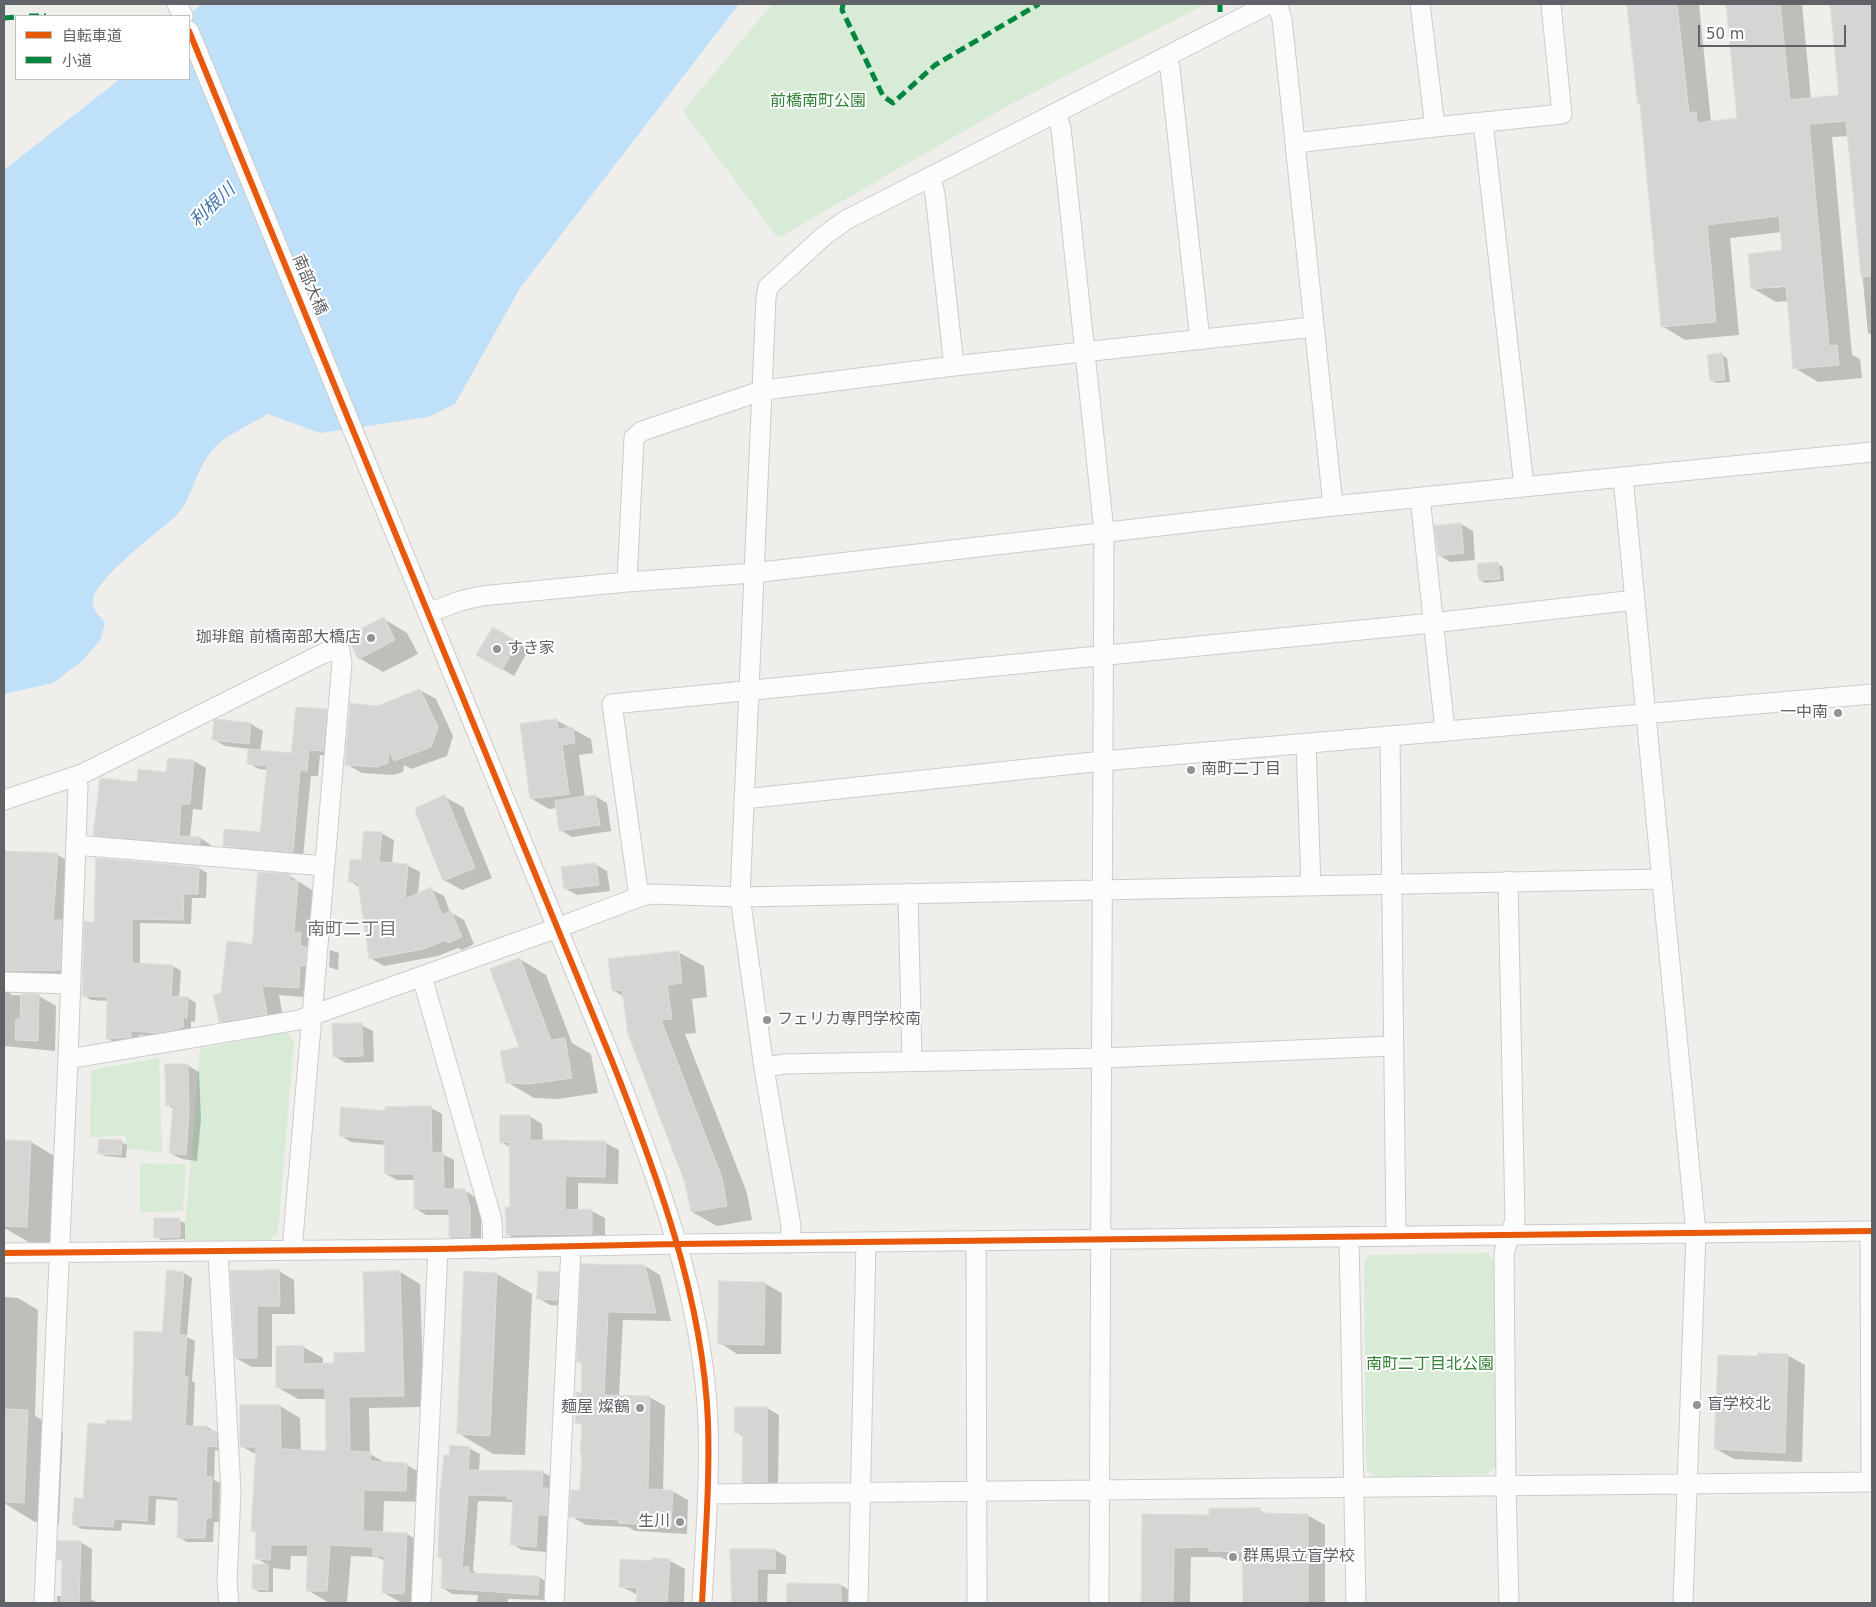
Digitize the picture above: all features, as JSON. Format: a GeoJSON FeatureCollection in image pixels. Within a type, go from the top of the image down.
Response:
{"type":"FeatureCollection","features":[{"type":"Feature","properties":{"kind":"street"},"geometry":{"type":"LineString","coordinates":[[790,1243],[791,1226],[764,1068],[740,896],[752,572],[768,287],[825,235],[846,220],[1269,4]]}},
{"type":"Feature","properties":{"kind":"street"},"geometry":{"type":"LineString","coordinates":[[1277,4],[1282,19],[1332,506]]}},
{"type":"Feature","properties":{"kind":"street"},"geometry":{"type":"LineString","coordinates":[[1420,4],[1435,127]]}},
{"type":"Feature","properties":{"kind":"street"},"geometry":{"type":"LineString","coordinates":[[1295,143],[1562,114],[1551,4]]}},
{"type":"Feature","properties":{"kind":"street","name":"南部大橋"},"geometry":{"type":"LineString","coordinates":[[190,33],[404,550],[638,1128],[676,1244],[692,1310],[703,1371],[708,1422],[702,1603]]}},
{"type":"Feature","properties":{"kind":"street"},"geometry":{"type":"LineString","coordinates":[[1163,58],[1170,68],[1200,340]]}},
{"type":"Feature","properties":{"kind":"street"},"geometry":{"type":"LineString","coordinates":[[1056,114],[1061,128],[1104,531],[1099,1603]]}},
{"type":"Feature","properties":{"kind":"street"},"geometry":{"type":"LineString","coordinates":[[1483,122],[1524,486]]}},
{"type":"Feature","properties":{"kind":"street"},"geometry":{"type":"LineString","coordinates":[[931,178],[934,187],[954,366]]}},
{"type":"Feature","properties":{"kind":"street"},"geometry":{"type":"LineString","coordinates":[[627,582],[634,438],[636,434],[761,391],[954,366],[1314,327]]}},
{"type":"Feature","properties":{"kind":"street"},"geometry":{"type":"LineString","coordinates":[[428,613],[460,601],[481,596],[752,572],[1332,506],[1872,452]]}},
{"type":"Feature","properties":{"kind":"street"},"geometry":{"type":"LineString","coordinates":[[1623,477],[1696,1233],[1683,1603]]}},
{"type":"Feature","properties":{"kind":"street"},"geometry":{"type":"LineString","coordinates":[[1420,497],[1445,731]]}},
{"type":"Feature","properties":{"kind":"street"},"geometry":{"type":"LineString","coordinates":[[639,896],[612,704],[1432,623],[1635,600]]}},
{"type":"Feature","properties":{"kind":"street"},"geometry":{"type":"LineString","coordinates":[[4,800],[74,778],[322,654],[337,650],[342,654],[292,1250]]}},
{"type":"Feature","properties":{"kind":"street"},"geometry":{"type":"LineString","coordinates":[[744,798],[1103,761],[1872,694]]}},
{"type":"Feature","properties":{"kind":"street"},"geometry":{"type":"LineString","coordinates":[[1390,736],[1392,1046],[1396,1236]]}},
{"type":"Feature","properties":{"kind":"street"},"geometry":{"type":"LineString","coordinates":[[1306,744],[1311,886]]}},
{"type":"Feature","properties":{"kind":"street"},"geometry":{"type":"LineString","coordinates":[[44,1603],[71,984],[78,786],[74,778]]}},
{"type":"Feature","properties":{"kind":"street"},"geometry":{"type":"LineString","coordinates":[[76,845],[325,866]]}},
{"type":"Feature","properties":{"kind":"street"},"geometry":{"type":"LineString","coordinates":[[68,1059],[311,1016],[557,928],[639,896],[651,894],[740,896],[1661,879]]}},
{"type":"Feature","properties":{"kind":"street"},"geometry":{"type":"LineString","coordinates":[[1508,881],[1515,1220],[1504,1254],[1509,1603]]}},
{"type":"Feature","properties":{"kind":"street"},"geometry":{"type":"LineString","coordinates":[[908,893],[912,1062]]}},
{"type":"Feature","properties":{"kind":"street"},"geometry":{"type":"LineString","coordinates":[[422,977],[492,1220],[493,1249]]}},
{"type":"Feature","properties":{"kind":"street"},"geometry":{"type":"LineString","coordinates":[[4,982],[71,984]]}},
{"type":"Feature","properties":{"kind":"street"},"geometry":{"type":"LineString","coordinates":[[764,1068],[783,1064],[1102,1058],[1392,1046]]}},
{"type":"Feature","properties":{"kind":"street"},"geometry":{"type":"LineString","coordinates":[[4,1253],[438,1250],[676,1244],[1871,1231],[1872,1482],[1688,1482],[1506,1486],[707,1494]]}},
{"type":"Feature","properties":{"kind":"street"},"geometry":{"type":"LineString","coordinates":[[1350,1237],[1356,1603]]}},
{"type":"Feature","properties":{"kind":"street"},"geometry":{"type":"LineString","coordinates":[[976,1241],[977,1603]]}},
{"type":"Feature","properties":{"kind":"street"},"geometry":{"type":"LineString","coordinates":[[858,1603],[866,1242]]}},
{"type":"Feature","properties":{"kind":"street"},"geometry":{"type":"LineString","coordinates":[[554,1603],[571,1247]]}},
{"type":"Feature","properties":{"kind":"street"},"geometry":{"type":"LineString","coordinates":[[421,1603],[438,1250]]}},
{"type":"Feature","properties":{"kind":"street"},"geometry":{"type":"LineString","coordinates":[[218,1252],[231,1484],[227,1582],[229,1603]]}},
{"type":"Feature","properties":{"kind":"green space","name":"前橋南町公園"},"geometry":{"type":"Polygon","coordinates":[[[772,4],[1206,4],[1011,104],[778,238],[683,111],[772,4]]]}},
{"type":"Feature","properties":{"kind":"green space"},"geometry":{"type":"Polygon","coordinates":[[[286,1032],[294,1041],[278,1232],[270,1240],[184,1241],[200,1049],[286,1032]]]}},
{"type":"Feature","properties":{"kind":"green space"},"geometry":{"type":"Polygon","coordinates":[[[159,1058],[162,1153],[126,1148],[126,1135],[90,1138],[91,1070],[159,1058]]]}},
{"type":"Feature","properties":{"kind":"green space"},"geometry":{"type":"Polygon","coordinates":[[[140,1163],[186,1164],[183,1211],[140,1212],[140,1163]]]}},
{"type":"Feature","properties":{"kind":"green space","name":"南町二丁目北公園"},"geometry":{"type":"Polygon","coordinates":[[[1488,1253],[1494,1264],[1496,1466],[1487,1474],[1375,1477],[1366,1469],[1364,1263],[1369,1255],[1488,1253]]]}},
{"type":"Feature","properties":{"kind":"water","name":"利根川"},"geometry":{"type":"Polygon","coordinates":[[[201,4],[739,4],[520,288],[455,404],[428,417],[320,433],[268,414],[227,437],[216,446],[204,462],[182,509],[116,568],[97,590],[93,606],[105,622],[101,639],[82,661],[53,683],[4,694],[4,170],[119,80],[190,80],[189,15],[201,4]]]}},
{"type":"Feature","properties":{"kind":"building"},"geometry":{"type":"Polygon","coordinates":[[[1627,4],[1677,4],[1689,113],[1696,112],[1697,123],[1737,118],[1726,4],[1780,4],[1790,100],[1839,95],[1830,4],[1872,4],[1872,107],[1870,107],[1872,130],[1872,276],[1861,277],[1846,121],[1809,124],[1829,346],[1837,345],[1839,365],[1793,369],[1786,286],[1751,289],[1748,254],[1782,250],[1779,216],[1707,225],[1716,322],[1661,327],[1640,104],[1638,104],[1627,4]]]}},
{"type":"Feature","properties":{"kind":"building"},"geometry":{"type":"Polygon","coordinates":[[[1722,353],[1725,380],[1710,381],[1707,355],[1722,353]]]}},
{"type":"Feature","properties":{"kind":"building"},"geometry":{"type":"Polygon","coordinates":[[[1461,523],[1464,553],[1438,556],[1434,526],[1461,523]]]}},
{"type":"Feature","properties":{"kind":"building"},"geometry":{"type":"Polygon","coordinates":[[[1498,562],[1500,579],[1479,580],[1477,564],[1498,562]]]}},
{"type":"Feature","properties":{"kind":"building","name":"珈琲館 前橋南部大橋店"},"geometry":{"type":"Polygon","coordinates":[[[384,617],[395,640],[358,659],[347,636],[384,617]]]}},
{"type":"Feature","properties":{"kind":"building","name":"すき家"},"geometry":{"type":"Polygon","coordinates":[[[493,627],[518,642],[502,670],[476,655],[493,627]]]}},
{"type":"Feature","properties":{"kind":"building"},"geometry":{"type":"Polygon","coordinates":[[[420,689],[438,727],[431,747],[394,761],[389,749],[388,763],[377,767],[345,765],[350,703],[377,706],[420,689]]]}},
{"type":"Feature","properties":{"kind":"building"},"geometry":{"type":"Polygon","coordinates":[[[296,707],[327,709],[323,751],[309,750],[307,771],[300,770],[293,852],[223,846],[224,829],[260,832],[267,766],[247,764],[248,749],[291,753],[296,707]]]}},
{"type":"Feature","properties":{"kind":"building"},"geometry":{"type":"Polygon","coordinates":[[[557,719],[558,729],[573,727],[575,743],[562,745],[569,794],[530,799],[520,724],[557,719]]]}},
{"type":"Feature","properties":{"kind":"building"},"geometry":{"type":"Polygon","coordinates":[[[214,720],[251,723],[249,744],[212,740],[214,720]]]}},
{"type":"Feature","properties":{"kind":"building"},"geometry":{"type":"Polygon","coordinates":[[[168,758],[194,760],[190,804],[181,804],[179,836],[200,837],[200,844],[93,835],[100,778],[137,782],[138,769],[166,772],[168,758]]]}},
{"type":"Feature","properties":{"kind":"building"},"geometry":{"type":"Polygon","coordinates":[[[445,795],[475,868],[443,881],[416,814],[416,808],[445,795]]]}},
{"type":"Feature","properties":{"kind":"building"},"geometry":{"type":"Polygon","coordinates":[[[595,795],[600,825],[559,831],[555,801],[595,795]]]}},
{"type":"Feature","properties":{"kind":"building"},"geometry":{"type":"Polygon","coordinates":[[[364,831],[382,832],[379,862],[408,864],[405,899],[431,887],[442,915],[451,911],[462,937],[448,943],[446,940],[424,949],[369,959],[358,883],[348,882],[350,859],[361,860],[364,831]]]}},
{"type":"Feature","properties":{"kind":"building"},"geometry":{"type":"Polygon","coordinates":[[[4,851],[58,853],[53,920],[62,920],[60,970],[4,971],[4,851]]]}},
{"type":"Feature","properties":{"kind":"building"},"geometry":{"type":"Polygon","coordinates":[[[96,858],[199,867],[198,894],[184,894],[183,920],[132,919],[132,963],[173,965],[171,996],[188,997],[187,1018],[183,1017],[183,1027],[179,1029],[157,1033],[131,1031],[131,1037],[106,1039],[107,997],[82,996],[84,921],[94,922],[96,858]]]}},
{"type":"Feature","properties":{"kind":"building"},"geometry":{"type":"Polygon","coordinates":[[[596,863],[599,885],[564,889],[561,867],[596,863]]]}},
{"type":"Feature","properties":{"kind":"building"},"geometry":{"type":"Polygon","coordinates":[[[258,872],[291,874],[290,880],[298,881],[294,933],[301,933],[300,946],[307,947],[305,966],[300,965],[299,988],[262,986],[267,1014],[219,1022],[213,995],[221,993],[227,941],[252,944],[258,872]]]}},
{"type":"Feature","properties":{"kind":"building"},"geometry":{"type":"Polygon","coordinates":[[[679,951],[682,983],[667,985],[672,1019],[661,1020],[722,1178],[727,1206],[691,1212],[685,1183],[628,1034],[622,990],[612,991],[608,959],[679,951]]]}},
{"type":"Feature","properties":{"kind":"building"},"geometry":{"type":"Polygon","coordinates":[[[520,958],[551,1040],[565,1038],[572,1078],[529,1084],[506,1083],[500,1051],[519,1047],[490,969],[520,958]]]}},
{"type":"Feature","properties":{"kind":"building"},"geometry":{"type":"Polygon","coordinates":[[[21,994],[39,994],[38,1041],[15,1040],[16,1019],[20,1019],[21,994]]]}},
{"type":"Feature","properties":{"kind":"building"},"geometry":{"type":"Polygon","coordinates":[[[362,1023],[363,1056],[333,1057],[332,1024],[362,1023]]]}},
{"type":"Feature","properties":{"kind":"building"},"geometry":{"type":"Polygon","coordinates":[[[165,1064],[188,1064],[189,1112],[186,1155],[169,1153],[173,1105],[166,1106],[165,1064]]]}},
{"type":"Feature","properties":{"kind":"building"},"geometry":{"type":"Polygon","coordinates":[[[431,1106],[432,1153],[443,1152],[444,1189],[465,1189],[470,1207],[470,1237],[449,1237],[449,1209],[414,1209],[414,1174],[385,1174],[384,1140],[339,1136],[341,1107],[385,1111],[385,1107],[431,1106]]]}},
{"type":"Feature","properties":{"kind":"building"},"geometry":{"type":"Polygon","coordinates":[[[500,1115],[530,1115],[530,1140],[606,1141],[605,1177],[565,1176],[565,1210],[592,1209],[592,1234],[506,1235],[505,1207],[510,1207],[509,1142],[500,1143],[500,1115]]]}},
{"type":"Feature","properties":{"kind":"building"},"geometry":{"type":"Polygon","coordinates":[[[99,1139],[122,1140],[121,1155],[98,1154],[99,1139]]]}},
{"type":"Feature","properties":{"kind":"building"},"geometry":{"type":"Polygon","coordinates":[[[4,1140],[31,1141],[27,1227],[4,1226],[4,1140]]]}},
{"type":"Feature","properties":{"kind":"building"},"geometry":{"type":"Polygon","coordinates":[[[154,1218],[180,1218],[180,1237],[154,1238],[154,1218]]]}},
{"type":"Feature","properties":{"kind":"building"},"geometry":{"type":"Polygon","coordinates":[[[581,1264],[645,1265],[656,1313],[608,1312],[604,1395],[650,1396],[648,1489],[673,1490],[671,1526],[618,1523],[619,1520],[569,1517],[571,1490],[580,1490],[582,1454],[580,1454],[582,1423],[575,1423],[576,1392],[581,1393],[582,1362],[577,1362],[581,1264]]]}},
{"type":"Feature","properties":{"kind":"building"},"geometry":{"type":"Polygon","coordinates":[[[167,1270],[184,1272],[179,1335],[187,1335],[184,1376],[188,1377],[185,1426],[207,1426],[207,1431],[216,1431],[217,1447],[207,1446],[206,1477],[212,1477],[211,1518],[206,1518],[205,1538],[177,1538],[178,1497],[148,1495],[147,1521],[114,1519],[113,1527],[72,1525],[74,1498],[83,1498],[88,1423],[106,1424],[106,1420],[132,1421],[134,1331],[162,1332],[167,1270]]]}},
{"type":"Feature","properties":{"kind":"building"},"geometry":{"type":"Polygon","coordinates":[[[279,1270],[280,1306],[257,1306],[257,1358],[235,1358],[230,1271],[279,1270]]]}},
{"type":"Feature","properties":{"kind":"building"},"geometry":{"type":"Polygon","coordinates":[[[400,1271],[404,1396],[349,1397],[350,1451],[371,1452],[370,1461],[407,1463],[406,1491],[364,1490],[363,1531],[407,1533],[404,1594],[382,1593],[384,1556],[373,1556],[373,1547],[330,1545],[327,1591],[306,1591],[308,1545],[271,1545],[270,1560],[255,1559],[256,1532],[251,1531],[256,1447],[240,1447],[240,1405],[280,1405],[281,1449],[326,1451],[325,1388],[276,1388],[276,1346],[303,1345],[303,1364],[334,1363],[334,1353],[365,1352],[363,1272],[400,1271]]]}},
{"type":"Feature","properties":{"kind":"building"},"geometry":{"type":"Polygon","coordinates":[[[464,1271],[497,1273],[490,1436],[457,1434],[464,1271]]]}},
{"type":"Feature","properties":{"kind":"building"},"geometry":{"type":"Polygon","coordinates":[[[538,1271],[559,1272],[557,1300],[537,1299],[538,1271]]]}},
{"type":"Feature","properties":{"kind":"building"},"geometry":{"type":"Polygon","coordinates":[[[719,1281],[765,1282],[764,1345],[718,1344],[719,1281]]]}},
{"type":"Feature","properties":{"kind":"building"},"geometry":{"type":"Polygon","coordinates":[[[1758,1353],[1788,1354],[1785,1453],[1714,1449],[1718,1355],[1758,1356],[1758,1353]]]}},
{"type":"Feature","properties":{"kind":"building"},"geometry":{"type":"Polygon","coordinates":[[[735,1407],[767,1407],[767,1482],[742,1482],[743,1433],[735,1433],[735,1407]]]}},
{"type":"Feature","properties":{"kind":"building"},"geometry":{"type":"Polygon","coordinates":[[[4,1409],[28,1410],[24,1503],[4,1502],[4,1409]]]}},
{"type":"Feature","properties":{"kind":"building"},"geometry":{"type":"Polygon","coordinates":[[[450,1445],[470,1447],[468,1470],[543,1471],[542,1488],[548,1488],[547,1515],[538,1515],[536,1547],[510,1545],[513,1499],[507,1499],[507,1496],[468,1495],[462,1567],[469,1567],[469,1573],[539,1576],[538,1595],[441,1588],[442,1558],[438,1557],[440,1491],[444,1455],[449,1455],[450,1445]]]}},
{"type":"Feature","properties":{"kind":"building"},"geometry":{"type":"Polygon","coordinates":[[[1260,1508],[1260,1513],[1308,1514],[1308,1603],[1243,1603],[1242,1552],[1209,1551],[1209,1547],[1174,1548],[1173,1603],[1141,1603],[1142,1514],[1209,1515],[1209,1509],[1260,1508]]]}},
{"type":"Feature","properties":{"kind":"building"},"geometry":{"type":"Polygon","coordinates":[[[58,1541],[81,1541],[79,1603],[61,1603],[62,1560],[57,1560],[58,1541]]]}},
{"type":"Feature","properties":{"kind":"building"},"geometry":{"type":"Polygon","coordinates":[[[730,1549],[775,1549],[775,1569],[757,1569],[757,1603],[732,1603],[730,1549]]]}},
{"type":"Feature","properties":{"kind":"building"},"geometry":{"type":"Polygon","coordinates":[[[652,1558],[670,1559],[667,1603],[636,1603],[637,1588],[619,1587],[620,1559],[652,1561],[652,1558]]]}},
{"type":"Feature","properties":{"kind":"building"},"geometry":{"type":"Polygon","coordinates":[[[253,1564],[268,1564],[268,1590],[252,1589],[253,1564]]]}},
{"type":"Feature","properties":{"kind":"building"},"geometry":{"type":"Polygon","coordinates":[[[787,1583],[841,1584],[841,1603],[787,1603],[787,1583]]]}},
{"type":"Feature","properties":{"kind":"marked path"},"geometry":{"type":"LineString","coordinates":[[843,4],[842,10],[883,96],[893,103],[935,65],[1039,4]]}},
{"type":"Feature","properties":{"kind":"marked path"},"geometry":{"type":"LineString","coordinates":[[1220,4],[1220,12]]}},
{"type":"Feature","properties":{"kind":"marked path"},"geometry":{"type":"LineString","coordinates":[[4,18],[15,17]]}},
{"type":"Feature","properties":{"kind":"cycle path"},"geometry":{"type":"LineString","coordinates":[[190,33],[612,1061],[661,1192],[687,1283],[704,1375],[708,1422],[708,1467],[702,1603]]}},
{"type":"Feature","properties":{"kind":"cycle path"},"geometry":{"type":"LineString","coordinates":[[4,1253],[1872,1231]]}},
{"type":"Feature","properties":{"kind":"place","name":"珈琲館 前橋南部大橋店"},"geometry":{"type":"Point","coordinates":[371,638]}},
{"type":"Feature","properties":{"kind":"place","name":"すき家"},"geometry":{"type":"Point","coordinates":[497,649]}},
{"type":"Feature","properties":{"kind":"place","name":"一中南"},"geometry":{"type":"Point","coordinates":[1838,713]}},
{"type":"Feature","properties":{"kind":"place","name":"南町二丁目"},"geometry":{"type":"Point","coordinates":[1191,770]}},
{"type":"Feature","properties":{"kind":"place","name":"フェリカ専門学校南"},"geometry":{"type":"Point","coordinates":[767,1020]}},
{"type":"Feature","properties":{"kind":"place","name":"盲学校北"},"geometry":{"type":"Point","coordinates":[1697,1405]}},
{"type":"Feature","properties":{"kind":"place","name":"麺屋 燦鶴"},"geometry":{"type":"Point","coordinates":[640,1408]}},
{"type":"Feature","properties":{"kind":"place","name":"生川"},"geometry":{"type":"Point","coordinates":[680,1522]}},
{"type":"Feature","properties":{"kind":"place","name":"群馬県立盲学校"},"geometry":{"type":"Point","coordinates":[1233,1557]}},
{"type":"Feature","properties":{"kind":"district","name":"南町二丁目"},"geometry":{"type":"Point","coordinates":[352,930]}}]}
